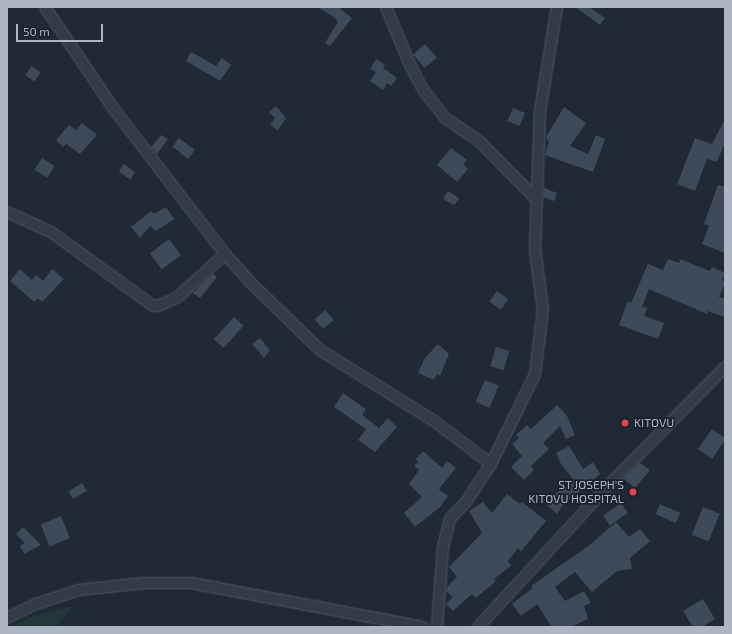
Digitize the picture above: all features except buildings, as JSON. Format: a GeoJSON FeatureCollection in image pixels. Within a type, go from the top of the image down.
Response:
{"type":"FeatureCollection","features":[{"type":"Feature","properties":{"kind":"street"},"geometry":{"type":"LineString","coordinates":[[45,7],[112,108],[225,254],[320,350],[434,421],[491,464]]}},
{"type":"Feature","properties":{"kind":"street"},"geometry":{"type":"LineString","coordinates":[[386,7],[410,65],[424,91],[445,118],[480,142],[537,200]]}},
{"type":"Feature","properties":{"kind":"street"},"geometry":{"type":"LineString","coordinates":[[436,627],[443,547],[450,519],[466,502],[491,464],[535,374],[543,310],[535,250],[540,111],[557,7]]}},
{"type":"Feature","properties":{"kind":"street"},"geometry":{"type":"LineString","coordinates":[[7,212],[51,232],[152,305],[158,306],[178,297],[225,254]]}},
{"type":"Feature","properties":{"kind":"street"},"geometry":{"type":"LineString","coordinates":[[478,627],[611,483],[725,367]]}},
{"type":"Feature","properties":{"kind":"street"},"geometry":{"type":"LineString","coordinates":[[7,618],[36,604],[79,590],[145,583],[191,582],[422,627]]}},
{"type":"Feature","properties":{"kind":"green space"},"geometry":{"type":"Polygon","coordinates":[[[75,605],[55,627],[10,627],[31,617],[75,605]]]}},
{"type":"Feature","properties":{"kind":"place","name":"KITOVU"},"geometry":{"type":"Point","coordinates":[625,423]}},
{"type":"Feature","properties":{"kind":"place","name":"ST JOSEPH'S KITOVU HOSPITAL"},"geometry":{"type":"Point","coordinates":[633,492]}}]}
